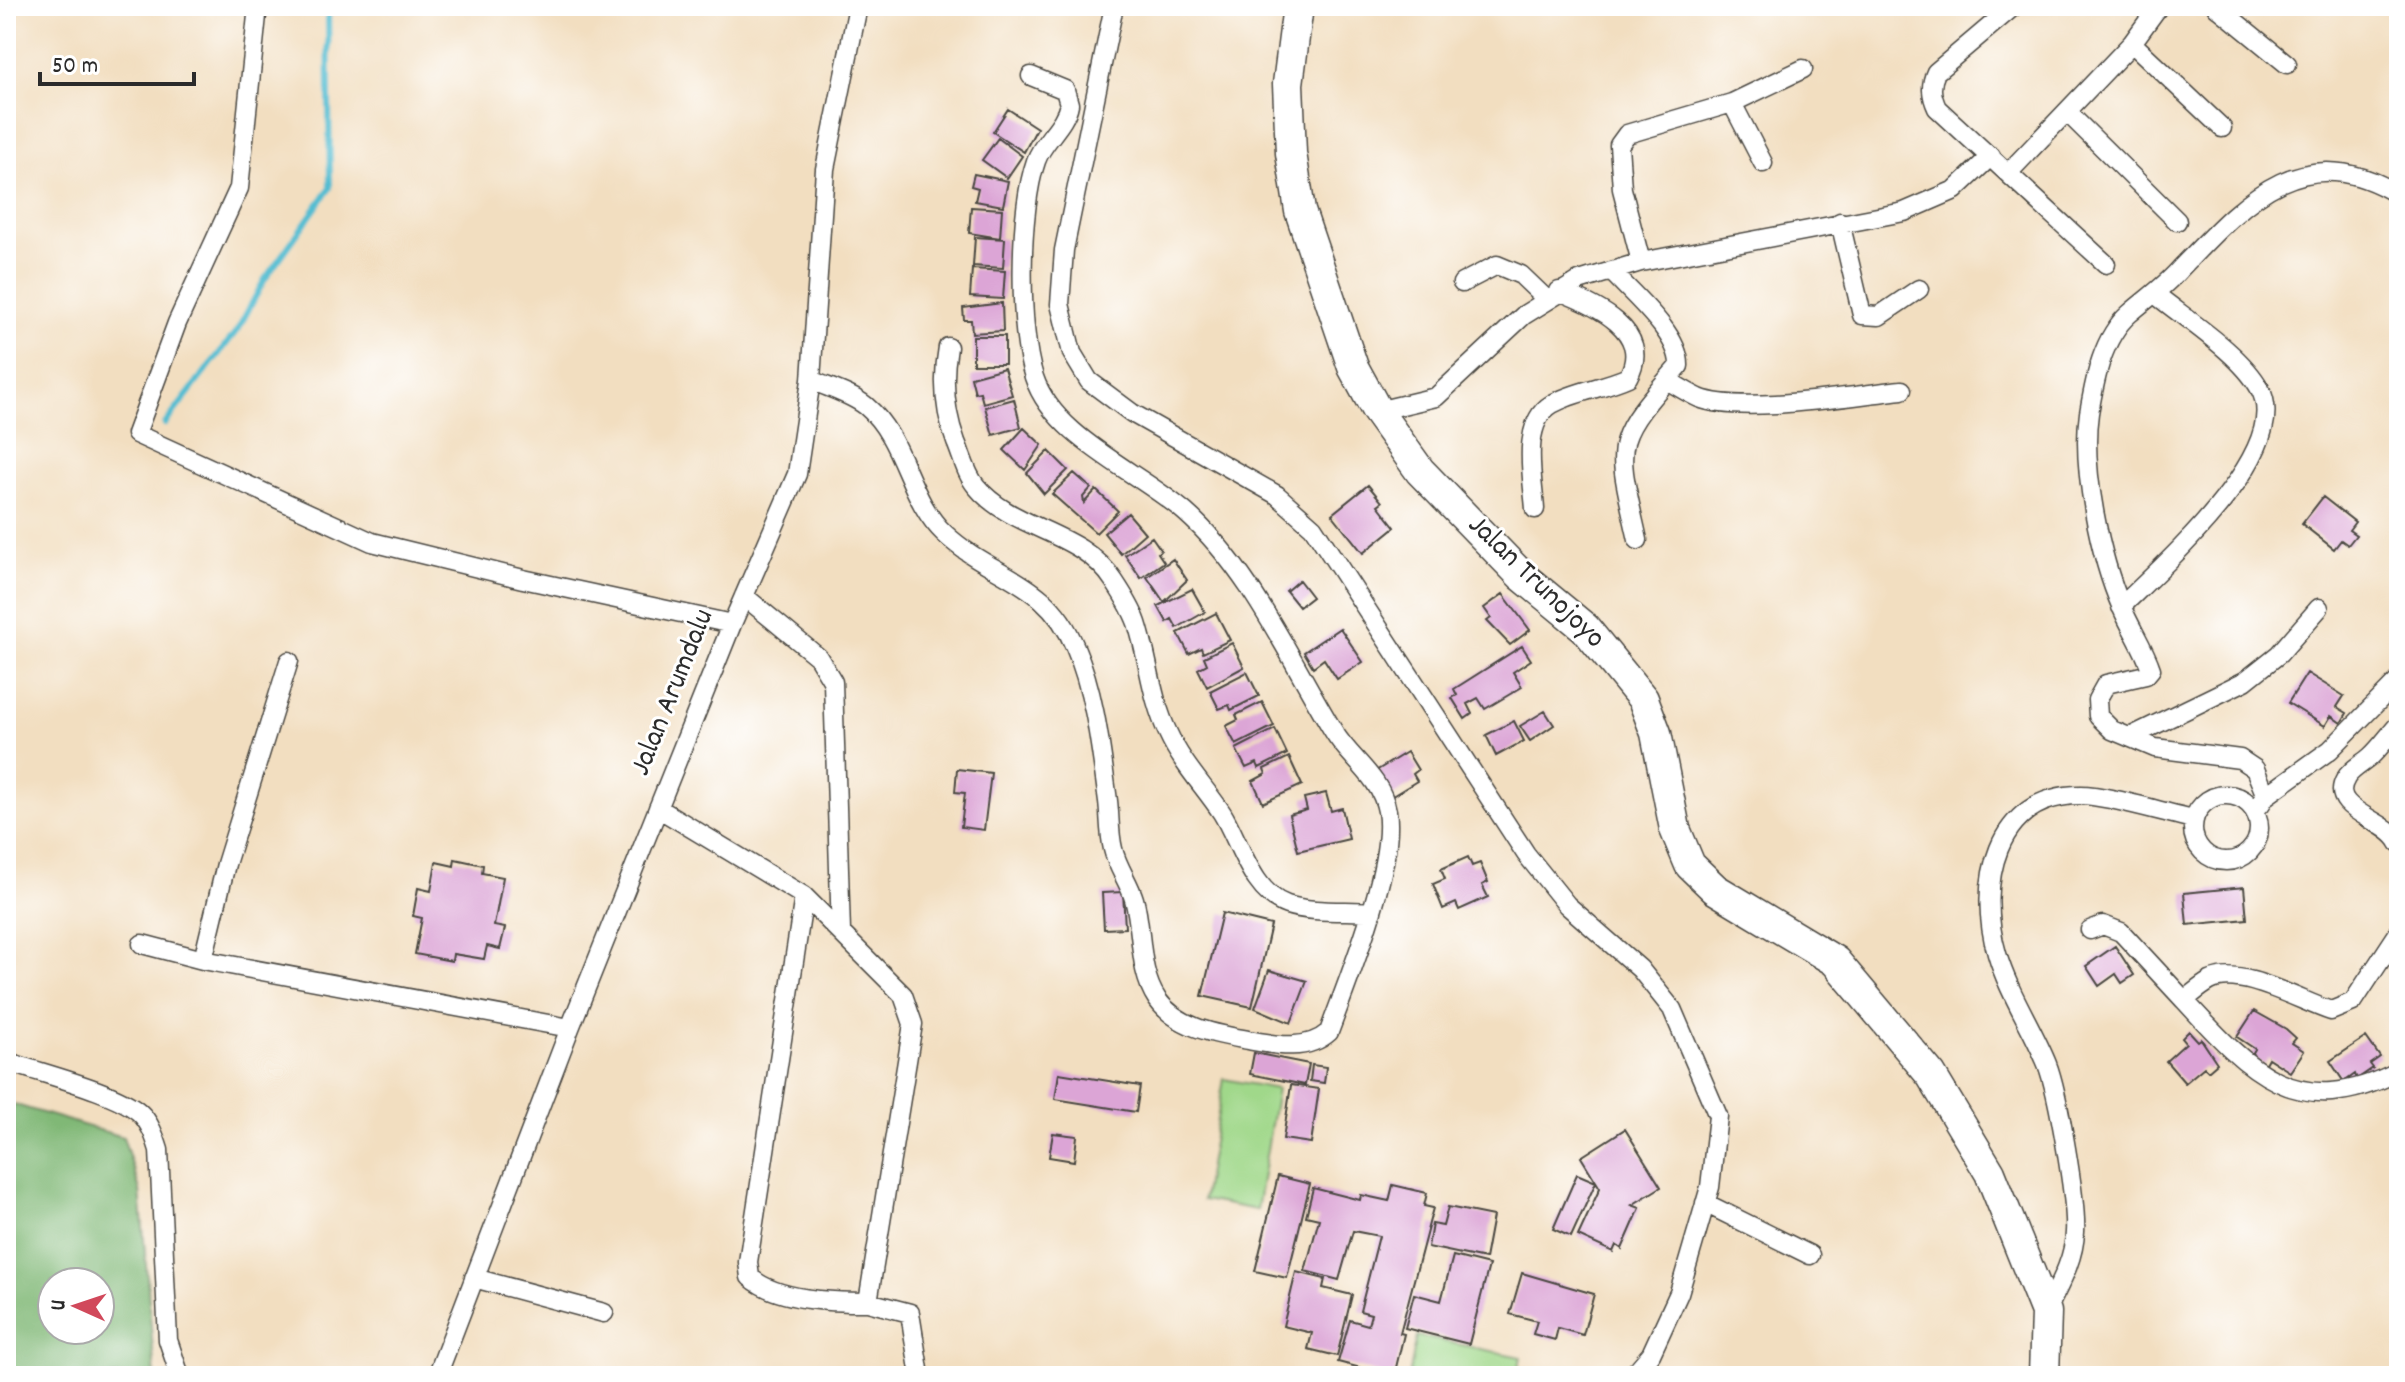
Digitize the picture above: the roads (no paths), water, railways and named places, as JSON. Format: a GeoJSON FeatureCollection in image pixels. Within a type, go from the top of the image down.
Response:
{"type":"FeatureCollection","features":[{"type":"Feature","properties":{"kind":"main road","name":"Jalan Trunojoyo"},"geometry":{"type":"LineString","coordinates":[[1298,6],[1288,84],[1291,153],[1300,211],[1353,367],[1377,411],[1420,471],[1522,576],[1585,628],[1643,699],[1656,733],[1675,829],[1690,865],[1715,889],[1835,961],[1931,1075],[1990,1173],[2046,1312]]}},
{"type":"Feature","properties":{"kind":"main road"},"geometry":{"type":"LineString","coordinates":[[2044,1376],[2046,1312]]}},
{"type":"Feature","properties":{"kind":"street"},"geometry":{"type":"LineString","coordinates":[[258,6],[239,188],[177,323],[136,434],[372,542],[523,579],[732,624]]}},
{"type":"Feature","properties":{"kind":"street","name":"Jalan Arumdalu"},"geometry":{"type":"LineString","coordinates":[[437,1376],[570,1028],[732,624],[797,474],[811,380],[825,169],[858,6]]}},
{"type":"Feature","properties":{"kind":"street"},"geometry":{"type":"LineString","coordinates":[[1114,6],[1064,250],[1060,304],[1072,353],[1089,381],[1132,413],[1277,495],[1313,527],[1526,854],[1567,905],[1640,969],[1672,1009],[1718,1116],[1705,1203],[1679,1293],[1651,1354],[1632,1376]]}},
{"type":"Feature","properties":{"kind":"street"},"geometry":{"type":"LineString","coordinates":[[2014,6],[1936,72],[1932,81],[1937,108],[2106,264]]}},
{"type":"Feature","properties":{"kind":"street"},"geometry":{"type":"LineString","coordinates":[[2009,172],[2132,43],[2159,6]]}},
{"type":"Feature","properties":{"kind":"street"},"geometry":{"type":"LineString","coordinates":[[2216,6],[2287,64]]}},
{"type":"Feature","properties":{"kind":"street"},"geometry":{"type":"LineString","coordinates":[[2132,43],[2222,128]]}},
{"type":"Feature","properties":{"kind":"street"},"geometry":{"type":"LineString","coordinates":[[1641,262],[1622,189],[1619,145],[1627,134],[1732,103],[1803,69]]}},
{"type":"Feature","properties":{"kind":"street"},"geometry":{"type":"LineString","coordinates":[[811,380],[869,408],[894,445],[919,498],[944,534],[1022,582],[1045,599],[1060,617],[1076,648],[1092,708],[1109,804],[1113,851],[1133,896],[1150,985],[1168,1011],[1187,1024],[1268,1044],[1301,1046],[1322,1038],[1329,1032],[1372,912],[1387,837],[1387,810],[1372,776],[1336,735],[1252,593],[1219,550],[1186,513],[1054,416],[1034,377],[1025,324],[1029,190],[1036,158],[1069,104],[1065,90],[1031,76]]}},
{"type":"Feature","properties":{"kind":"street"},"geometry":{"type":"LineString","coordinates":[[1732,103],[1763,163]]}},
{"type":"Feature","properties":{"kind":"street"},"geometry":{"type":"LineString","coordinates":[[2067,112],[2177,221]]}},
{"type":"Feature","properties":{"kind":"street"},"geometry":{"type":"LineString","coordinates":[[1377,411],[1436,397],[1552,294],[1641,262],[1904,212],[1955,190],[1991,156]]}},
{"type":"Feature","properties":{"kind":"street"},"geometry":{"type":"LineString","coordinates":[[2261,803],[2222,794],[2200,807],[2194,819],[2193,832],[2205,855],[2230,861],[2243,858],[2253,849],[2260,824],[2261,803],[2255,769],[2240,759],[2155,748],[2112,730],[2098,716],[2097,700],[2106,684],[2146,675],[2151,669],[2121,607],[2111,576],[2092,484],[2088,447],[2089,414],[2098,364],[2127,315],[2155,294],[2262,190],[2327,170],[2362,175],[2399,195]]}},
{"type":"Feature","properties":{"kind":"street"},"geometry":{"type":"LineString","coordinates":[[1840,222],[1862,315],[1879,316],[1919,289]]}},
{"type":"Feature","properties":{"kind":"street"},"geometry":{"type":"LineString","coordinates":[[1462,283],[1497,265],[1552,294],[1591,303],[1626,330],[1637,349],[1636,363],[1628,377],[1550,405],[1540,418],[1530,442],[1535,509]]}},
{"type":"Feature","properties":{"kind":"street"},"geometry":{"type":"LineString","coordinates":[[1611,271],[1677,346],[1679,366],[1636,416],[1623,439],[1621,462],[1638,540]]}},
{"type":"Feature","properties":{"kind":"street"},"geometry":{"type":"LineString","coordinates":[[2121,607],[2200,528],[2227,496],[2254,454],[2265,409],[2262,391],[2246,369],[2155,294]]}},
{"type":"Feature","properties":{"kind":"street"},"geometry":{"type":"LineString","coordinates":[[948,347],[944,393],[952,430],[976,486],[999,505],[1075,543],[1112,578],[1136,620],[1154,697],[1167,733],[1189,771],[1230,827],[1253,873],[1272,896],[1288,905],[1372,912]]}},
{"type":"Feature","properties":{"kind":"street"},"geometry":{"type":"LineString","coordinates":[[1667,380],[1699,398],[1721,402],[1791,403],[1902,390]]}},
{"type":"Feature","properties":{"kind":"street"},"geometry":{"type":"LineString","coordinates":[[744,596],[818,657],[833,682],[841,932]]}},
{"type":"Feature","properties":{"kind":"street"},"geometry":{"type":"LineString","coordinates":[[2130,737],[2245,681],[2279,654],[2319,608]]}},
{"type":"Feature","properties":{"kind":"street"},"geometry":{"type":"LineString","coordinates":[[203,960],[226,864],[289,661]]}},
{"type":"Feature","properties":{"kind":"street"},"geometry":{"type":"LineString","coordinates":[[2261,803],[2330,750],[2399,680]]}},
{"type":"Feature","properties":{"kind":"street"},"geometry":{"type":"LineString","coordinates":[[2399,724],[2345,778],[2343,788],[2348,806],[2384,825],[2399,843]]}},
{"type":"Feature","properties":{"kind":"street"},"geometry":{"type":"LineString","coordinates":[[2046,1312],[2068,1265],[2076,1230],[2048,1067],[1997,957],[1989,923],[1991,883],[1999,843],[2025,810],[2046,799],[2082,794],[2194,819]]}},
{"type":"Feature","properties":{"kind":"street"},"geometry":{"type":"LineString","coordinates":[[658,808],[804,896],[903,995],[913,1024],[868,1302]]}},
{"type":"Feature","properties":{"kind":"street"},"geometry":{"type":"LineString","coordinates":[[804,896],[748,1262],[750,1277],[760,1285],[785,1293],[868,1302],[910,1313],[920,1376]]}},
{"type":"Feature","properties":{"kind":"street"},"geometry":{"type":"LineString","coordinates":[[2090,930],[2103,925],[2121,932],[2243,1060],[2266,1079],[2304,1092],[2353,1089],[2399,1071]]}},
{"type":"Feature","properties":{"kind":"street"},"geometry":{"type":"LineString","coordinates":[[2184,1000],[2210,981],[2226,977],[2245,978],[2331,1011],[2353,1002],[2399,932]]}},
{"type":"Feature","properties":{"kind":"street"},"geometry":{"type":"LineString","coordinates":[[142,944],[203,960],[570,1028]]}},
{"type":"Feature","properties":{"kind":"street"},"geometry":{"type":"LineString","coordinates":[[6,1061],[123,1101],[140,1113],[154,1134],[159,1150],[168,1340],[180,1376]]}},
{"type":"Feature","properties":{"kind":"street"},"geometry":{"type":"LineString","coordinates":[[1705,1203],[1810,1255]]}},
{"type":"Feature","properties":{"kind":"street"},"geometry":{"type":"LineString","coordinates":[[474,1278],[604,1313]]}},
{"type":"Feature","properties":{"kind":"waterway"},"geometry":{"type":"LineString","coordinates":[[165,424],[238,329],[265,279],[330,188],[328,6]]}}]}
